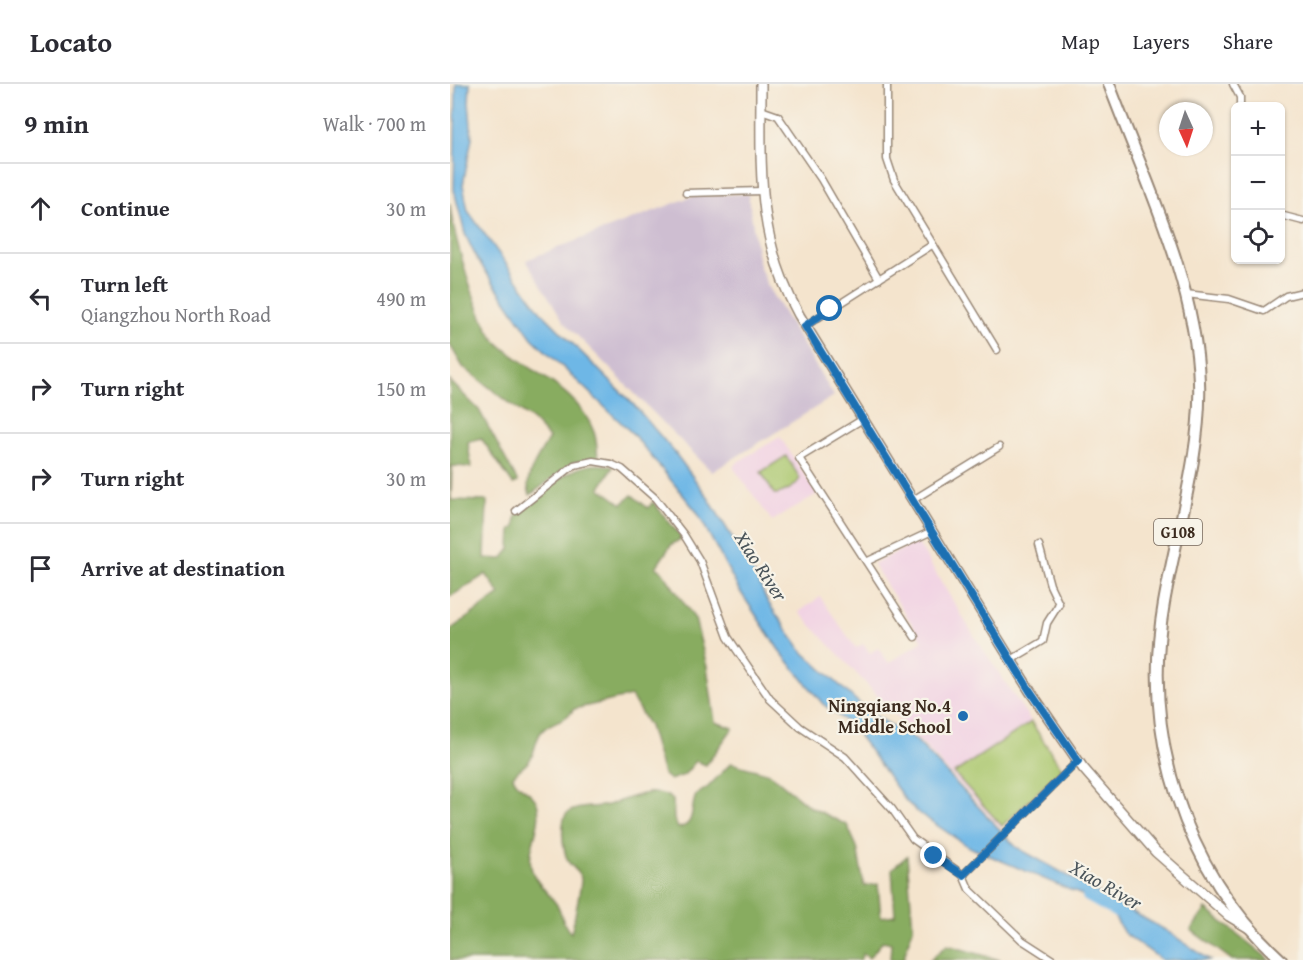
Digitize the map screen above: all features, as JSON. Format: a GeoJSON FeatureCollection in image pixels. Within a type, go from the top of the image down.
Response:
{"type":"FeatureCollection","features":[{"type":"Feature","properties":{"kind":"highway","name":"G108"},"geometry":{"type":"LineString","coordinates":[[1109,84],[1186,294],[1196,339],[1199,399],[1194,444],[1158,641],[1159,715],[1171,776],[1189,829],[1221,893],[1281,960]]}},
{"type":"Feature","properties":{"kind":"main road"},"geometry":{"type":"LineString","coordinates":[[761,84],[762,191],[766,223],[777,272],[805,326],[1011,660],[1078,761],[1156,852],[1229,916],[1251,929]]}},
{"type":"Feature","properties":{"kind":"street"},"geometry":{"type":"LineString","coordinates":[[887,84],[886,146],[889,169],[900,193],[997,350]]}},
{"type":"Feature","properties":{"kind":"street"},"geometry":{"type":"LineString","coordinates":[[1233,84],[1240,97],[1240,102]]}},
{"type":"Feature","properties":{"kind":"street"},"geometry":{"type":"LineString","coordinates":[[761,110],[778,116],[821,179],[879,279]]}},
{"type":"Feature","properties":{"kind":"street"},"geometry":{"type":"LineString","coordinates":[[686,193],[762,191]]}},
{"type":"Feature","properties":{"kind":"street"},"geometry":{"type":"LineString","coordinates":[[1285,216],[1303,221]]}},
{"type":"Feature","properties":{"kind":"street"},"geometry":{"type":"LineString","coordinates":[[805,326],[932,245]]}},
{"type":"Feature","properties":{"kind":"street"},"geometry":{"type":"LineString","coordinates":[[1186,294],[1229,299],[1264,311],[1286,296],[1303,292]]}},
{"type":"Feature","properties":{"kind":"street"},"geometry":{"type":"LineString","coordinates":[[863,419],[799,458],[868,561],[915,637]]}},
{"type":"Feature","properties":{"kind":"street"},"geometry":{"type":"LineString","coordinates":[[913,500],[999,447]]}},
{"type":"Feature","properties":{"kind":"street"},"geometry":{"type":"LineString","coordinates":[[516,511],[574,465],[592,461],[611,464],[622,470],[655,498],[684,535],[700,561],[728,637],[770,699],[800,727],[845,757],[892,810],[913,839],[965,872],[969,889],[1022,940],[1053,960]]}},
{"type":"Feature","properties":{"kind":"street"},"geometry":{"type":"LineString","coordinates":[[868,561],[932,531]]}},
{"type":"Feature","properties":{"kind":"street"},"geometry":{"type":"LineString","coordinates":[[1011,660],[1043,641],[1047,623],[1059,604],[1050,585],[1039,545]]}},
{"type":"Feature","properties":{"kind":"street"},"geometry":{"type":"LineString","coordinates":[[965,872],[1078,761]]}},
{"type":"Feature","properties":{"kind":"shaded area"},"geometry":{"type":"Polygon","coordinates":[[[748,194],[759,265],[769,289],[834,396],[712,472],[564,322],[526,260],[693,196],[748,194]]]}},
{"type":"Feature","properties":{"kind":"shaded area"},"geometry":{"type":"Polygon","coordinates":[[[780,437],[817,494],[772,521],[733,467],[739,461],[780,437]]]}},
{"type":"Feature","properties":{"kind":"shaded area","name":"Ningqiang No.4 Middle School"},"geometry":{"type":"Polygon","coordinates":[[[917,542],[973,634],[1063,769],[1001,828],[799,612],[820,597],[856,648],[863,644],[870,653],[878,648],[889,663],[923,641],[873,564],[917,542]]]}},
{"type":"Feature","properties":{"kind":"green space"},"geometry":{"type":"Polygon","coordinates":[[[450,203],[467,276],[490,332],[497,342],[510,353],[576,403],[586,416],[595,435],[598,459],[574,462],[530,495],[528,480],[530,473],[549,438],[533,421],[463,367],[450,345],[450,203]]]}},
{"type":"Feature","properties":{"kind":"green space"},"geometry":{"type":"Polygon","coordinates":[[[450,381],[479,410],[518,482],[513,484],[481,438],[468,442],[471,467],[452,466],[451,500],[487,501],[485,558],[502,559],[510,549],[511,529],[515,528],[516,516],[560,478],[585,466],[599,464],[613,467],[600,488],[622,504],[632,495],[648,508],[653,502],[682,538],[671,545],[656,567],[662,571],[695,619],[707,667],[715,722],[733,728],[706,765],[696,761],[684,775],[670,780],[663,774],[649,726],[631,696],[574,709],[567,716],[542,731],[533,755],[513,776],[518,784],[535,799],[539,811],[531,851],[531,867],[538,882],[557,905],[568,930],[571,933],[581,878],[568,862],[563,843],[566,814],[576,809],[608,805],[641,794],[658,793],[673,800],[674,819],[678,828],[688,824],[696,795],[708,787],[731,763],[770,774],[810,807],[847,825],[857,847],[864,886],[878,884],[881,917],[895,915],[892,869],[907,856],[913,928],[903,960],[890,960],[891,943],[883,941],[869,958],[863,954],[860,960],[450,960],[450,630],[500,594],[486,574],[450,597],[450,381]]]}},
{"type":"Feature","properties":{"kind":"green space"},"geometry":{"type":"Polygon","coordinates":[[[786,456],[800,478],[789,489],[774,494],[761,472],[786,456]]]}},
{"type":"Feature","properties":{"kind":"green space"},"geometry":{"type":"Polygon","coordinates":[[[1031,722],[1062,769],[1002,826],[954,773],[1031,722]]]}},
{"type":"Feature","properties":{"kind":"green space"},"geometry":{"type":"Polygon","coordinates":[[[1206,909],[1270,960],[1232,960],[1191,930],[1206,909]]]}},
{"type":"Feature","properties":{"kind":"green space"},"geometry":{"type":"Polygon","coordinates":[[[947,945],[1000,960],[930,960],[947,945]]]}},
{"type":"Feature","properties":{"kind":"water"},"geometry":{"type":"Polygon","coordinates":[[[456,84],[470,84],[472,138],[463,185],[468,211],[541,312],[634,405],[675,453],[707,496],[758,580],[767,601],[801,650],[871,714],[915,739],[1016,847],[1165,930],[1210,960],[1162,960],[1124,933],[1108,906],[969,847],[916,811],[906,801],[852,726],[823,704],[779,650],[738,588],[697,512],[633,434],[532,338],[477,259],[465,234],[454,190],[456,84]]]}},
{"type":"Feature","properties":{"kind":"waterway","name":"Xiao River"},"geometry":{"type":"LineString","coordinates":[[1088,896],[1122,915]]}},
{"type":"Feature","properties":{"kind":"place","name":"Ningqiang No.4 Middle School"},"geometry":{"type":"Point","coordinates":[963,716]}},
{"type":"Feature","properties":{"kind":"route"},"geometry":{"type":"LineString","coordinates":[[830,309],[805,326],[1030,691],[1078,761],[963,875],[934,856]]}}]}
